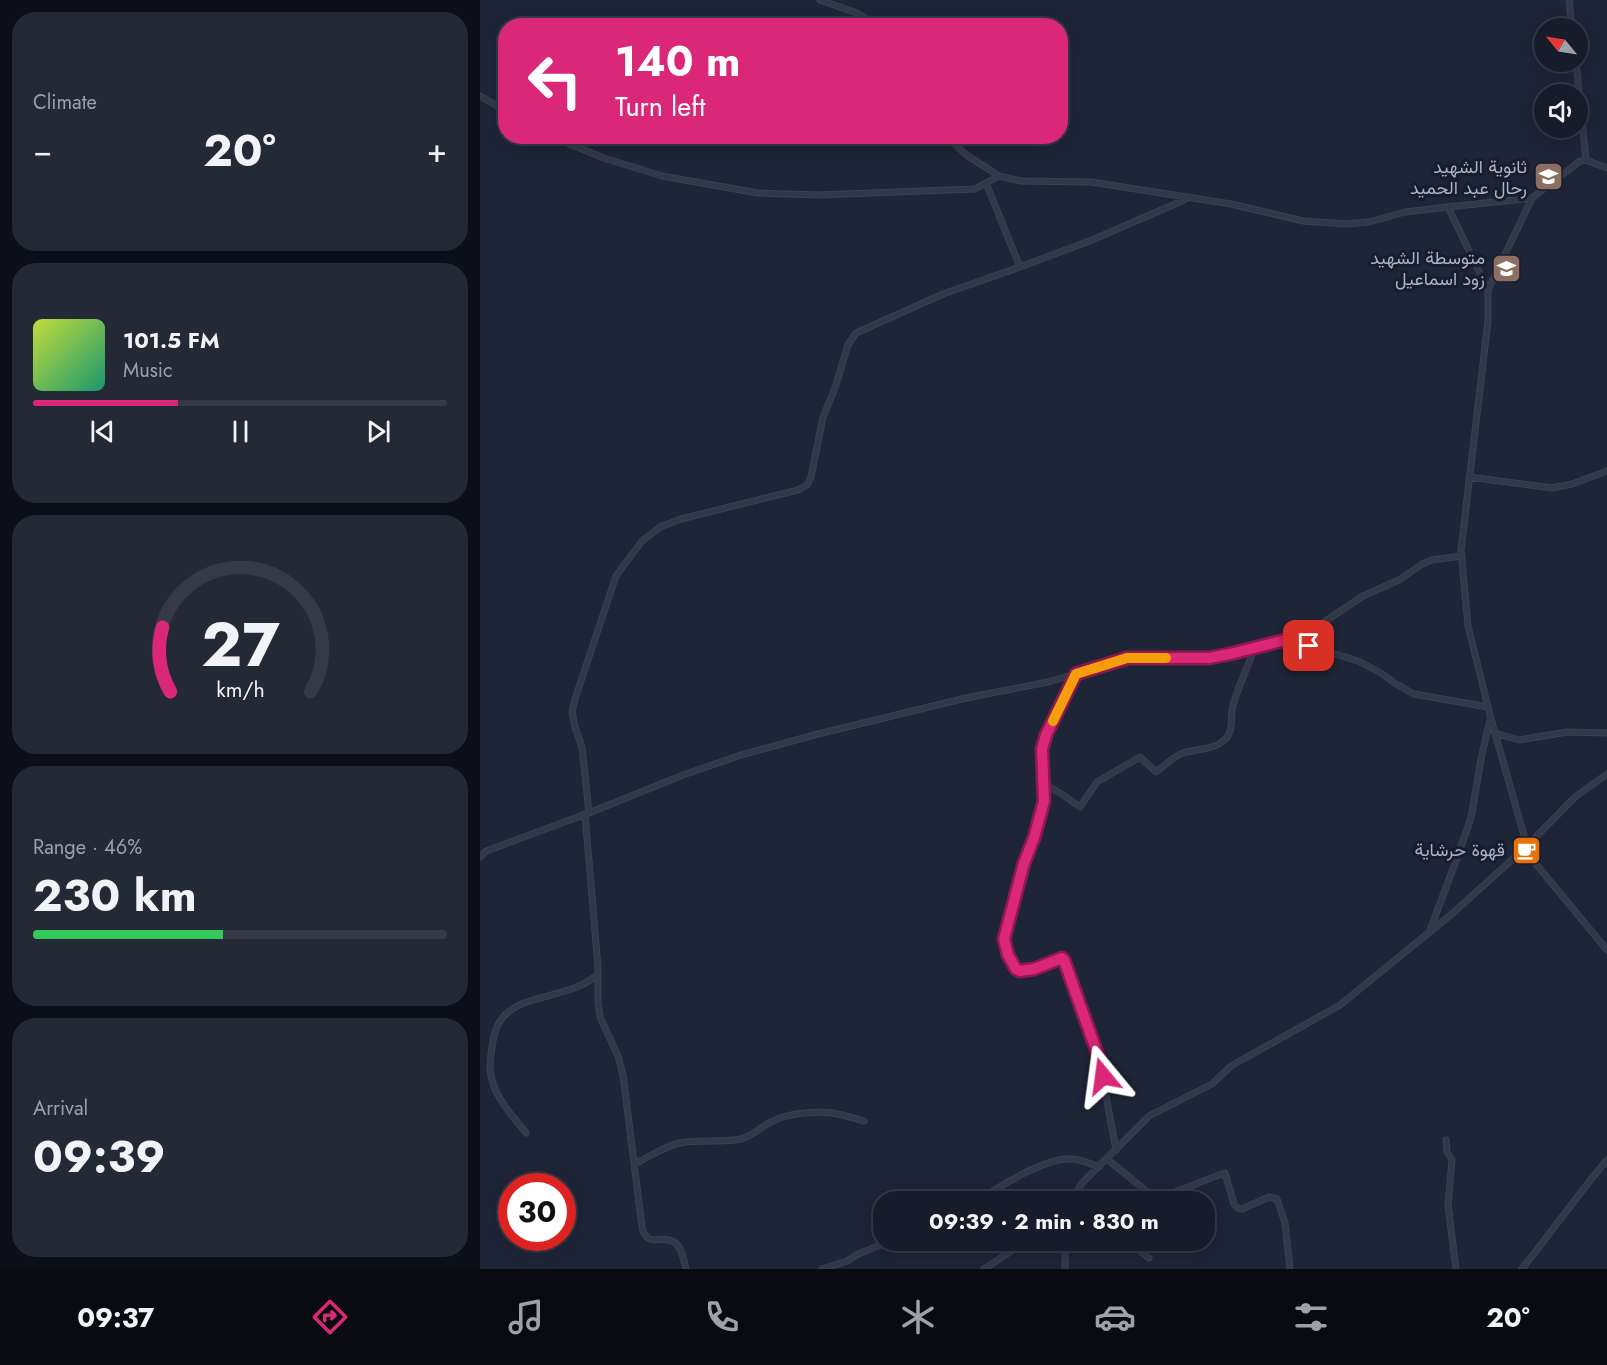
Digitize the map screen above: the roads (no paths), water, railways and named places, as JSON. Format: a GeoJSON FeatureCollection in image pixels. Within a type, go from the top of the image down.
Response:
{"type":"FeatureCollection","features":[{"type":"Feature","properties":{"kind":"street"},"geometry":{"type":"LineString","coordinates":[[820,0],[865,18]]}},
{"type":"Feature","properties":{"kind":"street"},"geometry":{"type":"LineString","coordinates":[[1569,0],[1571,18]]}},
{"type":"Feature","properties":{"kind":"street"},"geometry":{"type":"LineString","coordinates":[[1577,72],[1586,160]]}},
{"type":"Feature","properties":{"kind":"street"},"geometry":{"type":"LineString","coordinates":[[480,96],[498,106]]}},
{"type":"Feature","properties":{"kind":"street"},"geometry":{"type":"LineString","coordinates":[[570,144],[604,158],[662,176],[758,193],[818,195],[975,189],[999,176]]}},
{"type":"Feature","properties":{"kind":"street"},"geometry":{"type":"LineString","coordinates":[[955,144],[966,154],[999,176],[1021,181],[1091,182],[1231,204],[1303,221],[1346,224],[1369,222],[1405,212],[1532,198]]}},
{"type":"Feature","properties":{"kind":"street"},"geometry":{"type":"LineString","coordinates":[[1607,168],[1586,160],[1580,161],[1532,198],[1488,290],[1488,321],[1463,526],[1462,556],[1468,626],[1491,719],[1527,846],[1536,864],[1607,950]]}},
{"type":"Feature","properties":{"kind":"street"},"geometry":{"type":"LineString","coordinates":[[986,183],[1020,267]]}},
{"type":"Feature","properties":{"kind":"street"},"geometry":{"type":"LineString","coordinates":[[686,1269],[682,1256],[672,1240],[655,1241],[643,1233],[623,1075],[618,1056],[600,1017],[582,747],[573,712],[575,699],[616,576],[642,541],[660,527],[681,519],[798,490],[807,485],[812,477],[824,417],[848,345],[853,336],[862,329],[943,294],[1092,240],[1188,197]]}},
{"type":"Feature","properties":{"kind":"street"},"geometry":{"type":"LineString","coordinates":[[1448,207],[1488,290]]}},
{"type":"Feature","properties":{"kind":"street"},"geometry":{"type":"LineString","coordinates":[[1469,477],[1552,488],[1572,484],[1607,471]]}},
{"type":"Feature","properties":{"kind":"street"},"geometry":{"type":"LineString","coordinates":[[480,857],[486,851],[587,814],[683,775],[741,755],[818,734],[966,698],[1048,682],[1127,658],[1209,658],[1293,638],[1321,624],[1363,596],[1401,579],[1422,564],[1432,560],[1462,556]]}},
{"type":"Feature","properties":{"kind":"street"},"geometry":{"type":"LineString","coordinates":[[1293,638],[1309,646],[1358,661],[1414,694],[1488,707]]}},
{"type":"Feature","properties":{"kind":"street"},"geometry":{"type":"LineString","coordinates":[[1044,784],[1080,807],[1097,782],[1140,757],[1156,772],[1180,754],[1223,741],[1230,731],[1236,697],[1254,648]]}},
{"type":"Feature","properties":{"kind":"street"},"geometry":{"type":"LineString","coordinates":[[1076,674],[1046,735],[1042,749],[1044,801],[1034,838],[1024,863],[1004,939],[1008,955],[1016,969],[1020,971],[1034,969],[1062,958],[1064,960],[1099,1058],[1116,1150]]}},
{"type":"Feature","properties":{"kind":"street"},"geometry":{"type":"LineString","coordinates":[[1428,934],[1471,818],[1481,759],[1491,719]]}},
{"type":"Feature","properties":{"kind":"street"},"geometry":{"type":"LineString","coordinates":[[1495,733],[1518,740],[1567,732],[1607,733]]}},
{"type":"Feature","properties":{"kind":"street"},"geometry":{"type":"LineString","coordinates":[[1077,1191],[1082,1183],[1149,1116],[1212,1084],[1231,1066],[1340,1005],[1428,934],[1527,846],[1575,797],[1607,774]]}},
{"type":"Feature","properties":{"kind":"street"},"geometry":{"type":"LineString","coordinates":[[526,1133],[499,1096],[490,1069],[498,1024],[512,1010],[523,1004],[568,991],[597,975]]}},
{"type":"Feature","properties":{"kind":"street"},"geometry":{"type":"LineString","coordinates":[[634,1164],[670,1146],[682,1143],[747,1137],[775,1119],[787,1116],[833,1113],[864,1121]]}},
{"type":"Feature","properties":{"kind":"street"},"geometry":{"type":"LineString","coordinates":[[1446,1140],[1447,1152],[1452,1160],[1448,1205],[1456,1269]]}},
{"type":"Feature","properties":{"kind":"street"},"geometry":{"type":"LineString","coordinates":[[994,1191],[1054,1161],[1074,1158],[1099,1167]]}},
{"type":"Feature","properties":{"kind":"street"},"geometry":{"type":"LineString","coordinates":[[1107,1159],[1144,1191]]}},
{"type":"Feature","properties":{"kind":"street"},"geometry":{"type":"LineString","coordinates":[[1522,1269],[1607,1160]]}},
{"type":"Feature","properties":{"kind":"street"},"geometry":{"type":"LineString","coordinates":[[1179,1191],[1225,1173],[1237,1208],[1242,1209],[1269,1197],[1277,1199],[1285,1223],[1290,1269]]}},
{"type":"Feature","properties":{"kind":"street"},"geometry":{"type":"LineString","coordinates":[[822,1269],[847,1262],[858,1254],[873,1248]]}},
{"type":"Feature","properties":{"kind":"street"},"geometry":{"type":"LineString","coordinates":[[984,1269],[1011,1251]]}},
{"type":"Feature","properties":{"kind":"street"},"geometry":{"type":"LineString","coordinates":[[1065,1251],[1065,1269]]}},
{"type":"Feature","properties":{"kind":"street"},"geometry":{"type":"LineString","coordinates":[[1140,1251],[1149,1258]]}},
{"type":"Feature","properties":{"kind":"place","name":"ثانوية الشهيد رحال عبد الحميد"},"geometry":{"type":"Point","coordinates":[1548,177]}},
{"type":"Feature","properties":{"kind":"place","name":"متوسطة الشهيد زود اسماعيل"},"geometry":{"type":"Point","coordinates":[1506,268]}},
{"type":"Feature","properties":{"kind":"place","name":"قهوة حرشاية"},"geometry":{"type":"Point","coordinates":[1526,850]}}]}
